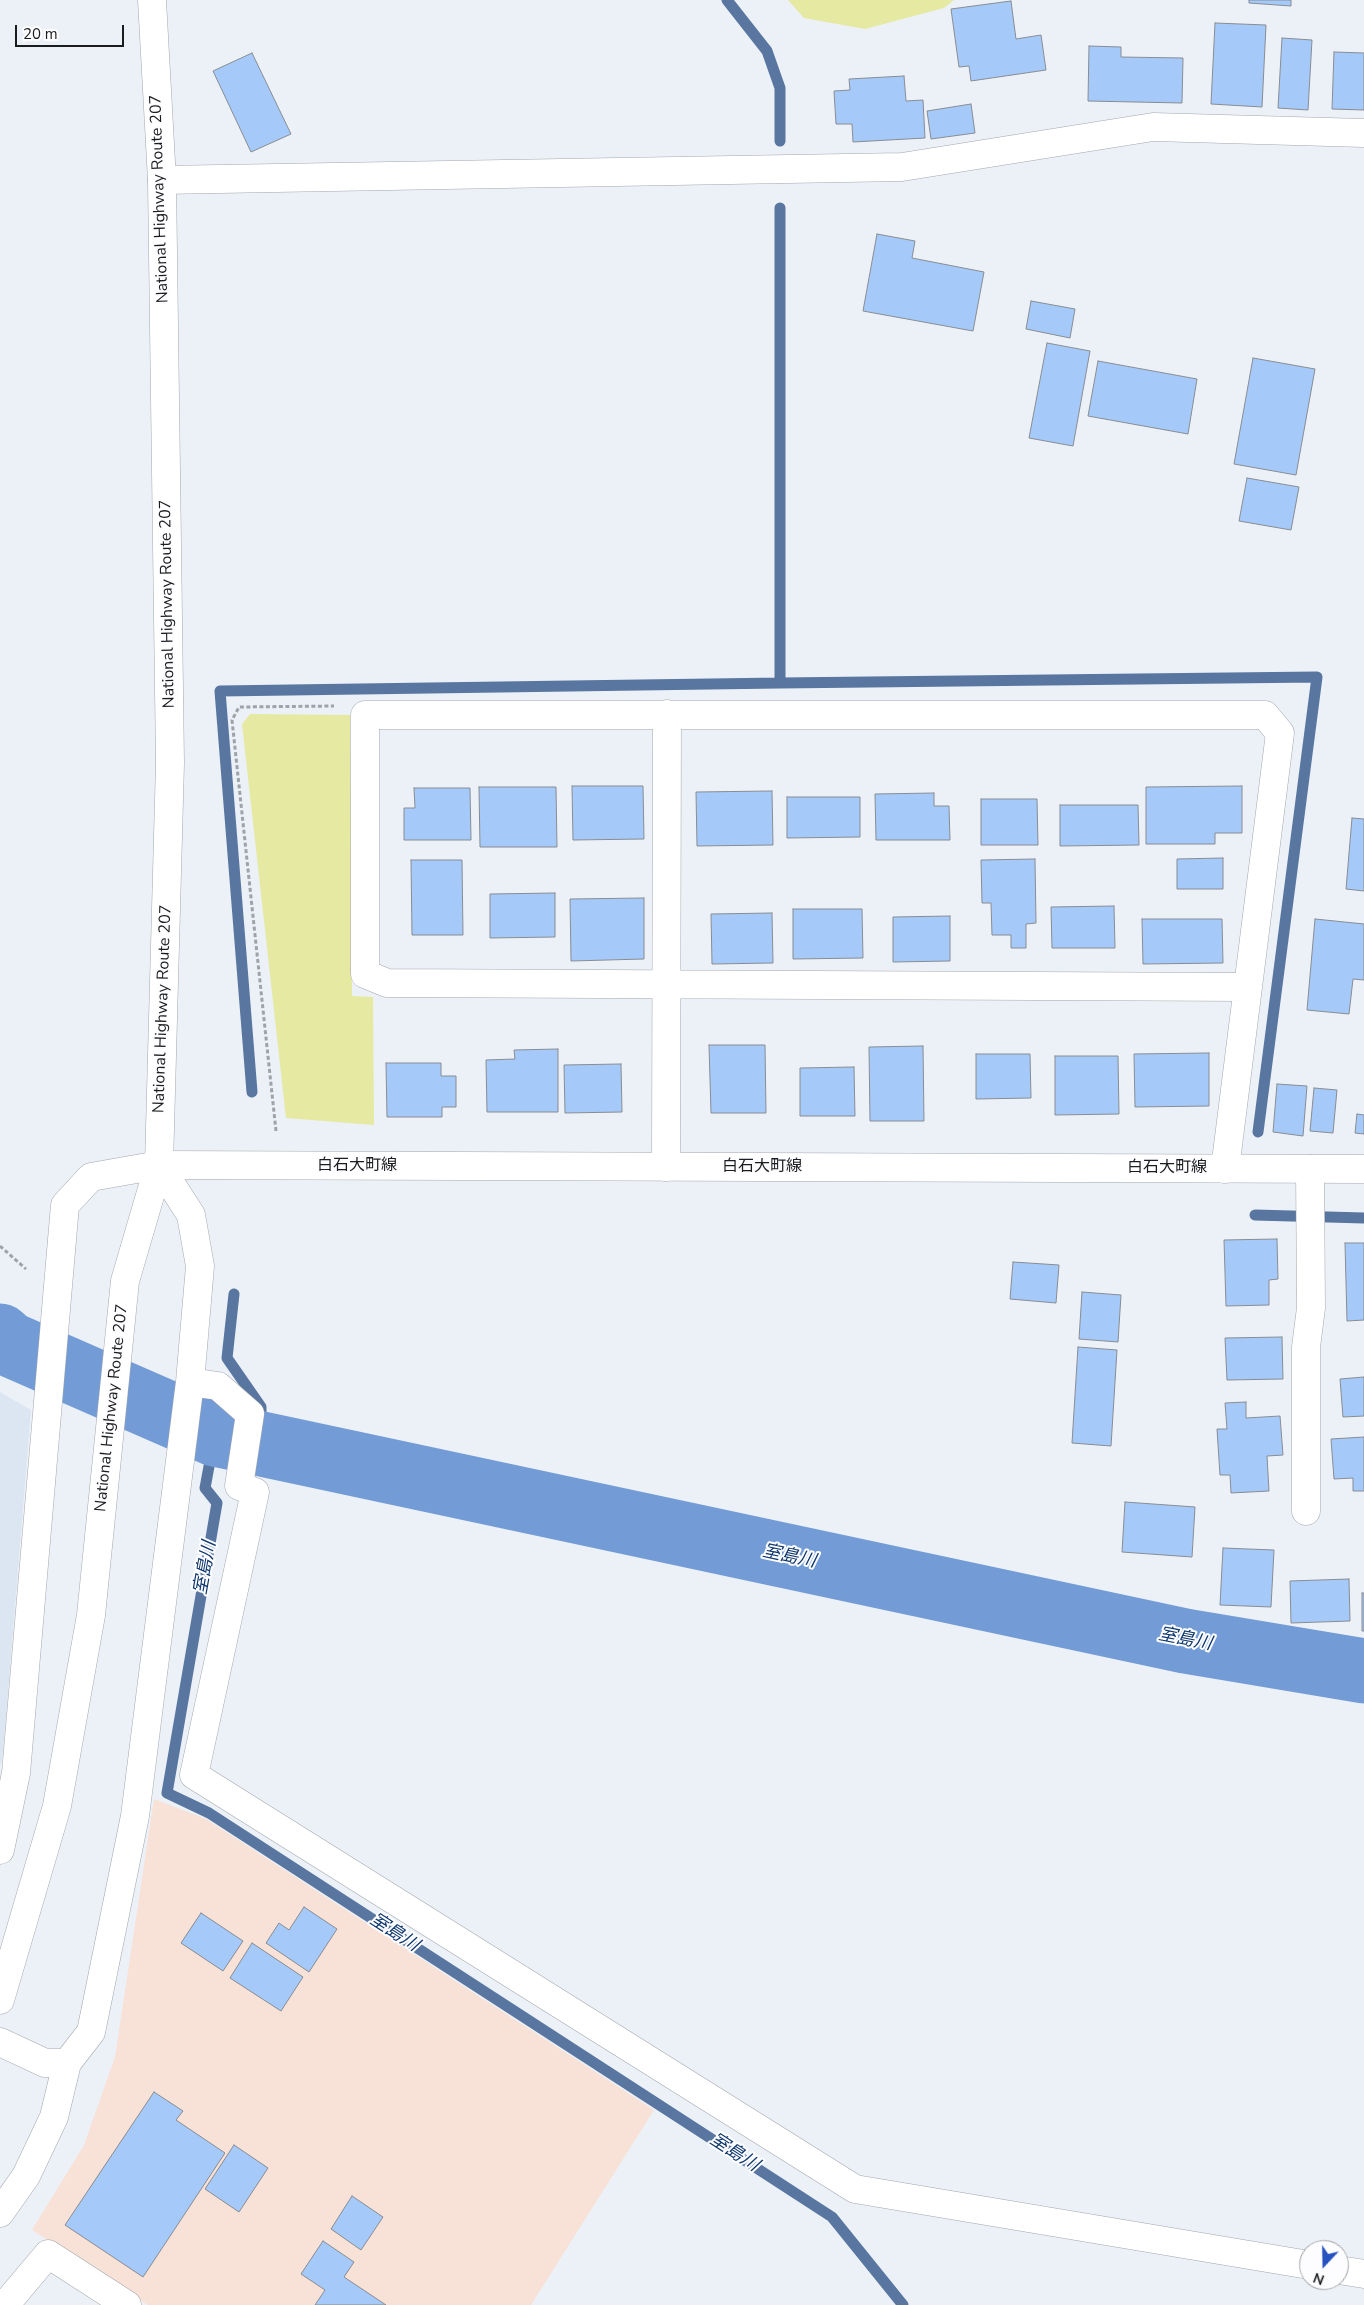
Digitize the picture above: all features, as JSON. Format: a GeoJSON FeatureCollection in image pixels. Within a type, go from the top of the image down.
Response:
{"type":"FeatureCollection","features":[{"type":"Feature","properties":{"kind":"main road","name":"National Highway Route 207"},"geometry":{"type":"LineString","coordinates":[[0,2000],[57,1806],[91,1615],[124,1281],[159,1165],[170,763],[162,180],[152,0]]}},
{"type":"Feature","properties":{"kind":"main road"},"geometry":{"type":"LineString","coordinates":[[162,180],[902,167],[1153,127],[1364,133]]}},
{"type":"Feature","properties":{"kind":"main road"},"geometry":{"type":"LineString","coordinates":[[666,1167],[667,714]]}},
{"type":"Feature","properties":{"kind":"main road"},"geometry":{"type":"LineString","coordinates":[[1225,1169],[1280,733],[1265,714],[365,715],[366,974],[387,983],[1247,988]]}},
{"type":"Feature","properties":{"kind":"main road"},"geometry":{"type":"LineString","coordinates":[[0,2213],[26,2176],[54,2117],[67,2063],[91,2032],[135,1816],[190,1382],[200,1266],[191,1214],[159,1165]]}},
{"type":"Feature","properties":{"kind":"main road","name":"白石大町線"},"geometry":{"type":"LineString","coordinates":[[0,1850],[16,1773],[48,1421],[65,1205],[91,1177],[159,1165],[1364,1169]]}},
{"type":"Feature","properties":{"kind":"main road"},"geometry":{"type":"LineString","coordinates":[[1306,1511],[1306,1347],[1311,1308],[1310,1169]]}},
{"type":"Feature","properties":{"kind":"main road"},"geometry":{"type":"LineString","coordinates":[[190,1382],[218,1386],[250,1414],[239,1486],[255,1492],[194,1775],[856,2189],[1299,2263]]}},
{"type":"Feature","properties":{"kind":"main road"},"geometry":{"type":"LineString","coordinates":[[0,2042],[45,2063],[67,2063]]}},
{"type":"Feature","properties":{"kind":"main road"},"geometry":{"type":"LineString","coordinates":[[5,2305],[48,2254],[127,2305]]}},
{"type":"Feature","properties":{"kind":"main road"},"geometry":{"type":"LineString","coordinates":[[1349,2272],[1364,2274]]}},
{"type":"Feature","properties":{"kind":"path"},"geometry":{"type":"LineString","coordinates":[[270,1131],[277,1131],[232,720],[239,707],[336,706],[365,715]]}},
{"type":"Feature","properties":{"kind":"shaded area"},"geometry":{"type":"Polygon","coordinates":[[[0,1392],[31,1410],[3,1753],[0,1766],[0,1392]]]}},
{"type":"Feature","properties":{"kind":"shaded area"},"geometry":{"type":"Polygon","coordinates":[[[154,1799],[206,1819],[654,2110],[531,2305],[148,2305],[32,2230],[84,2145],[115,2057],[154,1799]]]}},
{"type":"Feature","properties":{"kind":"green space"},"geometry":{"type":"Polygon","coordinates":[[[788,0],[954,0],[944,8],[865,29],[804,18],[788,0]]]}},
{"type":"Feature","properties":{"kind":"green space"},"geometry":{"type":"Polygon","coordinates":[[[250,714],[350,715],[352,996],[373,997],[374,1125],[286,1118],[242,724],[250,714]]]}},
{"type":"Feature","properties":{"kind":"building"},"geometry":{"type":"Polygon","coordinates":[[[1249,0],[1291,0],[1291,6],[1249,3],[1249,0]]]}},
{"type":"Feature","properties":{"kind":"building"},"geometry":{"type":"Polygon","coordinates":[[[1011,1],[1016,39],[1041,35],[1046,70],[971,81],[969,66],[959,67],[951,9],[1011,1]]]}},
{"type":"Feature","properties":{"kind":"building"},"geometry":{"type":"Polygon","coordinates":[[[1215,23],[1266,25],[1262,107],[1211,104],[1215,23]]]}},
{"type":"Feature","properties":{"kind":"building"},"geometry":{"type":"Polygon","coordinates":[[[1282,38],[1312,40],[1308,110],[1278,108],[1282,38]]]}},
{"type":"Feature","properties":{"kind":"building"},"geometry":{"type":"Polygon","coordinates":[[[1089,46],[1121,47],[1121,57],[1183,58],[1182,103],[1088,101],[1089,46]]]}},
{"type":"Feature","properties":{"kind":"building"},"geometry":{"type":"Polygon","coordinates":[[[1334,52],[1364,53],[1364,110],[1332,109],[1334,52]]]}},
{"type":"Feature","properties":{"kind":"building"},"geometry":{"type":"Polygon","coordinates":[[[252,53],[291,134],[251,152],[213,71],[252,53]]]}},
{"type":"Feature","properties":{"kind":"building"},"geometry":{"type":"Polygon","coordinates":[[[904,76],[906,101],[923,100],[925,138],[853,142],[852,124],[836,124],[834,91],[850,90],[849,79],[904,76]]]}},
{"type":"Feature","properties":{"kind":"building"},"geometry":{"type":"Polygon","coordinates":[[[971,104],[975,133],[931,139],[927,111],[971,104]]]}},
{"type":"Feature","properties":{"kind":"building"},"geometry":{"type":"Polygon","coordinates":[[[877,234],[915,241],[912,258],[984,272],[973,331],[863,311],[877,234]]]}},
{"type":"Feature","properties":{"kind":"building"},"geometry":{"type":"Polygon","coordinates":[[[1031,301],[1075,309],[1070,338],[1026,329],[1031,301]]]}},
{"type":"Feature","properties":{"kind":"building"},"geometry":{"type":"Polygon","coordinates":[[[1047,343],[1090,351],[1073,446],[1029,438],[1047,343]]]}},
{"type":"Feature","properties":{"kind":"building"},"geometry":{"type":"Polygon","coordinates":[[[1253,358],[1315,369],[1296,475],[1234,464],[1253,358]]]}},
{"type":"Feature","properties":{"kind":"building"},"geometry":{"type":"Polygon","coordinates":[[[1098,361],[1197,379],[1188,434],[1088,416],[1098,361]]]}},
{"type":"Feature","properties":{"kind":"building"},"geometry":{"type":"Polygon","coordinates":[[[1247,478],[1299,487],[1291,530],[1239,521],[1247,478]]]}},
{"type":"Feature","properties":{"kind":"building"},"geometry":{"type":"Polygon","coordinates":[[[572,786],[643,786],[644,839],[573,840],[572,786]]]}},
{"type":"Feature","properties":{"kind":"building"},"geometry":{"type":"Polygon","coordinates":[[[1242,786],[1242,833],[1215,833],[1215,844],[1146,844],[1146,787],[1242,786]]]}},
{"type":"Feature","properties":{"kind":"building"},"geometry":{"type":"Polygon","coordinates":[[[479,787],[556,787],[557,847],[480,847],[479,787]]]}},
{"type":"Feature","properties":{"kind":"building"},"geometry":{"type":"Polygon","coordinates":[[[414,788],[470,788],[471,840],[404,840],[404,808],[415,808],[414,788]]]}},
{"type":"Feature","properties":{"kind":"building"},"geometry":{"type":"Polygon","coordinates":[[[772,791],[773,845],[697,846],[696,792],[772,791]]]}},
{"type":"Feature","properties":{"kind":"building"},"geometry":{"type":"Polygon","coordinates":[[[934,793],[934,806],[949,806],[950,840],[876,840],[875,794],[934,793]]]}},
{"type":"Feature","properties":{"kind":"building"},"geometry":{"type":"Polygon","coordinates":[[[787,797],[860,797],[860,837],[787,838],[787,797]]]}},
{"type":"Feature","properties":{"kind":"building"},"geometry":{"type":"Polygon","coordinates":[[[981,799],[1037,799],[1038,845],[981,845],[981,799]]]}},
{"type":"Feature","properties":{"kind":"building"},"geometry":{"type":"Polygon","coordinates":[[[1060,805],[1138,805],[1139,845],[1060,846],[1060,805]]]}},
{"type":"Feature","properties":{"kind":"building"},"geometry":{"type":"Polygon","coordinates":[[[1352,818],[1364,819],[1364,891],[1346,889],[1352,818]]]}},
{"type":"Feature","properties":{"kind":"building"},"geometry":{"type":"Polygon","coordinates":[[[1223,858],[1223,889],[1177,889],[1177,859],[1223,858]]]}},
{"type":"Feature","properties":{"kind":"building"},"geometry":{"type":"Polygon","coordinates":[[[1035,859],[1036,923],[1026,924],[1026,948],[1011,948],[1011,935],[992,935],[991,903],[982,903],[981,860],[1035,859]]]}},
{"type":"Feature","properties":{"kind":"building"},"geometry":{"type":"Polygon","coordinates":[[[411,860],[462,860],[463,935],[412,935],[411,860]]]}},
{"type":"Feature","properties":{"kind":"building"},"geometry":{"type":"Polygon","coordinates":[[[555,893],[555,937],[490,938],[490,894],[555,893]]]}},
{"type":"Feature","properties":{"kind":"building"},"geometry":{"type":"Polygon","coordinates":[[[644,898],[644,959],[571,961],[570,899],[644,898]]]}},
{"type":"Feature","properties":{"kind":"building"},"geometry":{"type":"Polygon","coordinates":[[[1114,906],[1115,948],[1052,948],[1051,907],[1114,906]]]}},
{"type":"Feature","properties":{"kind":"building"},"geometry":{"type":"Polygon","coordinates":[[[793,909],[862,909],[863,958],[793,959],[793,909]]]}},
{"type":"Feature","properties":{"kind":"building"},"geometry":{"type":"Polygon","coordinates":[[[772,913],[773,963],[712,964],[711,914],[772,913]]]}},
{"type":"Feature","properties":{"kind":"building"},"geometry":{"type":"Polygon","coordinates":[[[950,916],[950,961],[893,962],[893,917],[950,916]]]}},
{"type":"Feature","properties":{"kind":"building"},"geometry":{"type":"Polygon","coordinates":[[[1142,919],[1222,919],[1223,963],[1143,964],[1142,919]]]}},
{"type":"Feature","properties":{"kind":"building"},"geometry":{"type":"Polygon","coordinates":[[[1315,919],[1364,924],[1364,980],[1353,979],[1349,1014],[1307,1010],[1315,919]]]}},
{"type":"Feature","properties":{"kind":"building"},"geometry":{"type":"Polygon","coordinates":[[[709,1045],[765,1045],[766,1113],[711,1113],[709,1045]]]}},
{"type":"Feature","properties":{"kind":"building"},"geometry":{"type":"Polygon","coordinates":[[[923,1046],[924,1121],[870,1121],[869,1047],[923,1046]]]}},
{"type":"Feature","properties":{"kind":"building"},"geometry":{"type":"Polygon","coordinates":[[[558,1049],[558,1112],[487,1112],[486,1060],[515,1059],[514,1050],[558,1049]]]}},
{"type":"Feature","properties":{"kind":"building"},"geometry":{"type":"Polygon","coordinates":[[[1209,1053],[1209,1106],[1135,1107],[1134,1054],[1209,1053]]]}},
{"type":"Feature","properties":{"kind":"building"},"geometry":{"type":"Polygon","coordinates":[[[976,1054],[1030,1054],[1031,1098],[976,1099],[976,1054]]]}},
{"type":"Feature","properties":{"kind":"building"},"geometry":{"type":"Polygon","coordinates":[[[1055,1056],[1118,1056],[1119,1114],[1055,1115],[1055,1056]]]}},
{"type":"Feature","properties":{"kind":"building"},"geometry":{"type":"Polygon","coordinates":[[[386,1063],[441,1063],[441,1076],[456,1076],[456,1107],[442,1107],[442,1117],[387,1117],[386,1063]]]}},
{"type":"Feature","properties":{"kind":"building"},"geometry":{"type":"Polygon","coordinates":[[[621,1064],[622,1112],[565,1113],[564,1065],[621,1064]]]}},
{"type":"Feature","properties":{"kind":"building"},"geometry":{"type":"Polygon","coordinates":[[[854,1067],[855,1116],[800,1116],[800,1068],[854,1067]]]}},
{"type":"Feature","properties":{"kind":"building"},"geometry":{"type":"Polygon","coordinates":[[[1277,1084],[1307,1086],[1303,1136],[1273,1132],[1277,1084]]]}},
{"type":"Feature","properties":{"kind":"building"},"geometry":{"type":"Polygon","coordinates":[[[1314,1088],[1337,1090],[1333,1133],[1310,1131],[1314,1088]]]}},
{"type":"Feature","properties":{"kind":"building"},"geometry":{"type":"Polygon","coordinates":[[[1357,1114],[1364,1115],[1364,1134],[1355,1133],[1357,1114]]]}},
{"type":"Feature","properties":{"kind":"building"},"geometry":{"type":"Polygon","coordinates":[[[1277,1239],[1278,1279],[1269,1280],[1269,1305],[1226,1306],[1224,1240],[1277,1239]]]}},
{"type":"Feature","properties":{"kind":"building"},"geometry":{"type":"Polygon","coordinates":[[[1345,1243],[1364,1243],[1364,1320],[1347,1321],[1345,1243]]]}},
{"type":"Feature","properties":{"kind":"building"},"geometry":{"type":"Polygon","coordinates":[[[1013,1262],[1059,1265],[1056,1303],[1010,1299],[1013,1262]]]}},
{"type":"Feature","properties":{"kind":"building"},"geometry":{"type":"Polygon","coordinates":[[[1082,1292],[1121,1295],[1118,1342],[1079,1339],[1082,1292]]]}},
{"type":"Feature","properties":{"kind":"building"},"geometry":{"type":"Polygon","coordinates":[[[1282,1337],[1283,1379],[1227,1380],[1225,1338],[1282,1337]]]}},
{"type":"Feature","properties":{"kind":"building"},"geometry":{"type":"Polygon","coordinates":[[[1078,1347],[1117,1350],[1111,1446],[1072,1443],[1078,1347]]]}},
{"type":"Feature","properties":{"kind":"building"},"geometry":{"type":"Polygon","coordinates":[[[1364,1377],[1364,1416],[1343,1417],[1340,1379],[1364,1377]]]}},
{"type":"Feature","properties":{"kind":"building"},"geometry":{"type":"Polygon","coordinates":[[[1246,1402],[1246,1418],[1280,1416],[1283,1455],[1267,1456],[1269,1491],[1231,1493],[1230,1475],[1220,1475],[1217,1429],[1227,1429],[1225,1403],[1246,1402]]]}},
{"type":"Feature","properties":{"kind":"building"},"geometry":{"type":"Polygon","coordinates":[[[1364,1437],[1364,1491],[1353,1491],[1353,1478],[1334,1479],[1331,1439],[1364,1437]]]}},
{"type":"Feature","properties":{"kind":"building"},"geometry":{"type":"Polygon","coordinates":[[[1125,1502],[1195,1507],[1192,1557],[1122,1552],[1125,1502]]]}},
{"type":"Feature","properties":{"kind":"building"},"geometry":{"type":"Polygon","coordinates":[[[1223,1548],[1274,1550],[1271,1607],[1220,1605],[1223,1548]]]}},
{"type":"Feature","properties":{"kind":"building"},"geometry":{"type":"Polygon","coordinates":[[[1349,1579],[1350,1621],[1291,1623],[1290,1581],[1349,1579]]]}},
{"type":"Feature","properties":{"kind":"building"},"geometry":{"type":"Polygon","coordinates":[[[1362,1593],[1364,1593],[1364,1631],[1362,1631],[1362,1593]]]}},
{"type":"Feature","properties":{"kind":"building"},"geometry":{"type":"Polygon","coordinates":[[[304,1907],[337,1929],[309,1972],[266,1943],[279,1923],[289,1930],[304,1907]]]}},
{"type":"Feature","properties":{"kind":"building"},"geometry":{"type":"Polygon","coordinates":[[[201,1913],[243,1941],[223,1971],[181,1943],[201,1913]]]}},
{"type":"Feature","properties":{"kind":"building"},"geometry":{"type":"Polygon","coordinates":[[[252,1943],[303,1977],[281,2011],[230,1978],[252,1943]]]}},
{"type":"Feature","properties":{"kind":"building"},"geometry":{"type":"Polygon","coordinates":[[[154,2092],[183,2111],[176,2120],[225,2153],[143,2277],[65,2225],[154,2092]]]}},
{"type":"Feature","properties":{"kind":"building"},"geometry":{"type":"Polygon","coordinates":[[[234,2145],[268,2168],[239,2212],[205,2189],[234,2145]]]}},
{"type":"Feature","properties":{"kind":"building"},"geometry":{"type":"Polygon","coordinates":[[[352,2196],[383,2217],[361,2250],[331,2229],[352,2196]]]}},
{"type":"Feature","properties":{"kind":"building"},"geometry":{"type":"Polygon","coordinates":[[[323,2241],[354,2262],[344,2277],[386,2305],[315,2305],[325,2290],[301,2274],[323,2241]]]}},
{"type":"Feature","properties":{"kind":"waterway"},"geometry":{"type":"LineString","coordinates":[[727,0],[767,51],[780,88],[780,141]]}},
{"type":"Feature","properties":{"kind":"waterway"},"geometry":{"type":"LineString","coordinates":[[780,208],[780,683],[1317,677],[1258,1132]]}},
{"type":"Feature","properties":{"kind":"waterway"},"geometry":{"type":"LineString","coordinates":[[252,1092],[220,691],[780,683]]}},
{"type":"Feature","properties":{"kind":"waterway"},"geometry":{"type":"LineString","coordinates":[[1255,1215],[1364,1218]]}},
{"type":"Feature","properties":{"kind":"waterway"},"geometry":{"type":"LineString","coordinates":[[234,1294],[227,1358],[261,1407],[261,1416]]}},
{"type":"Feature","properties":{"kind":"waterway","name":"室島川"},"geometry":{"type":"LineString","coordinates":[[0,1336],[9,1344],[215,1434],[1185,1641],[1364,1671]]}},
{"type":"Feature","properties":{"kind":"waterway","name":"室島川"},"geometry":{"type":"LineString","coordinates":[[215,1434],[205,1488],[217,1503],[167,1793],[209,1813],[832,2217],[903,2305]]}}]}
